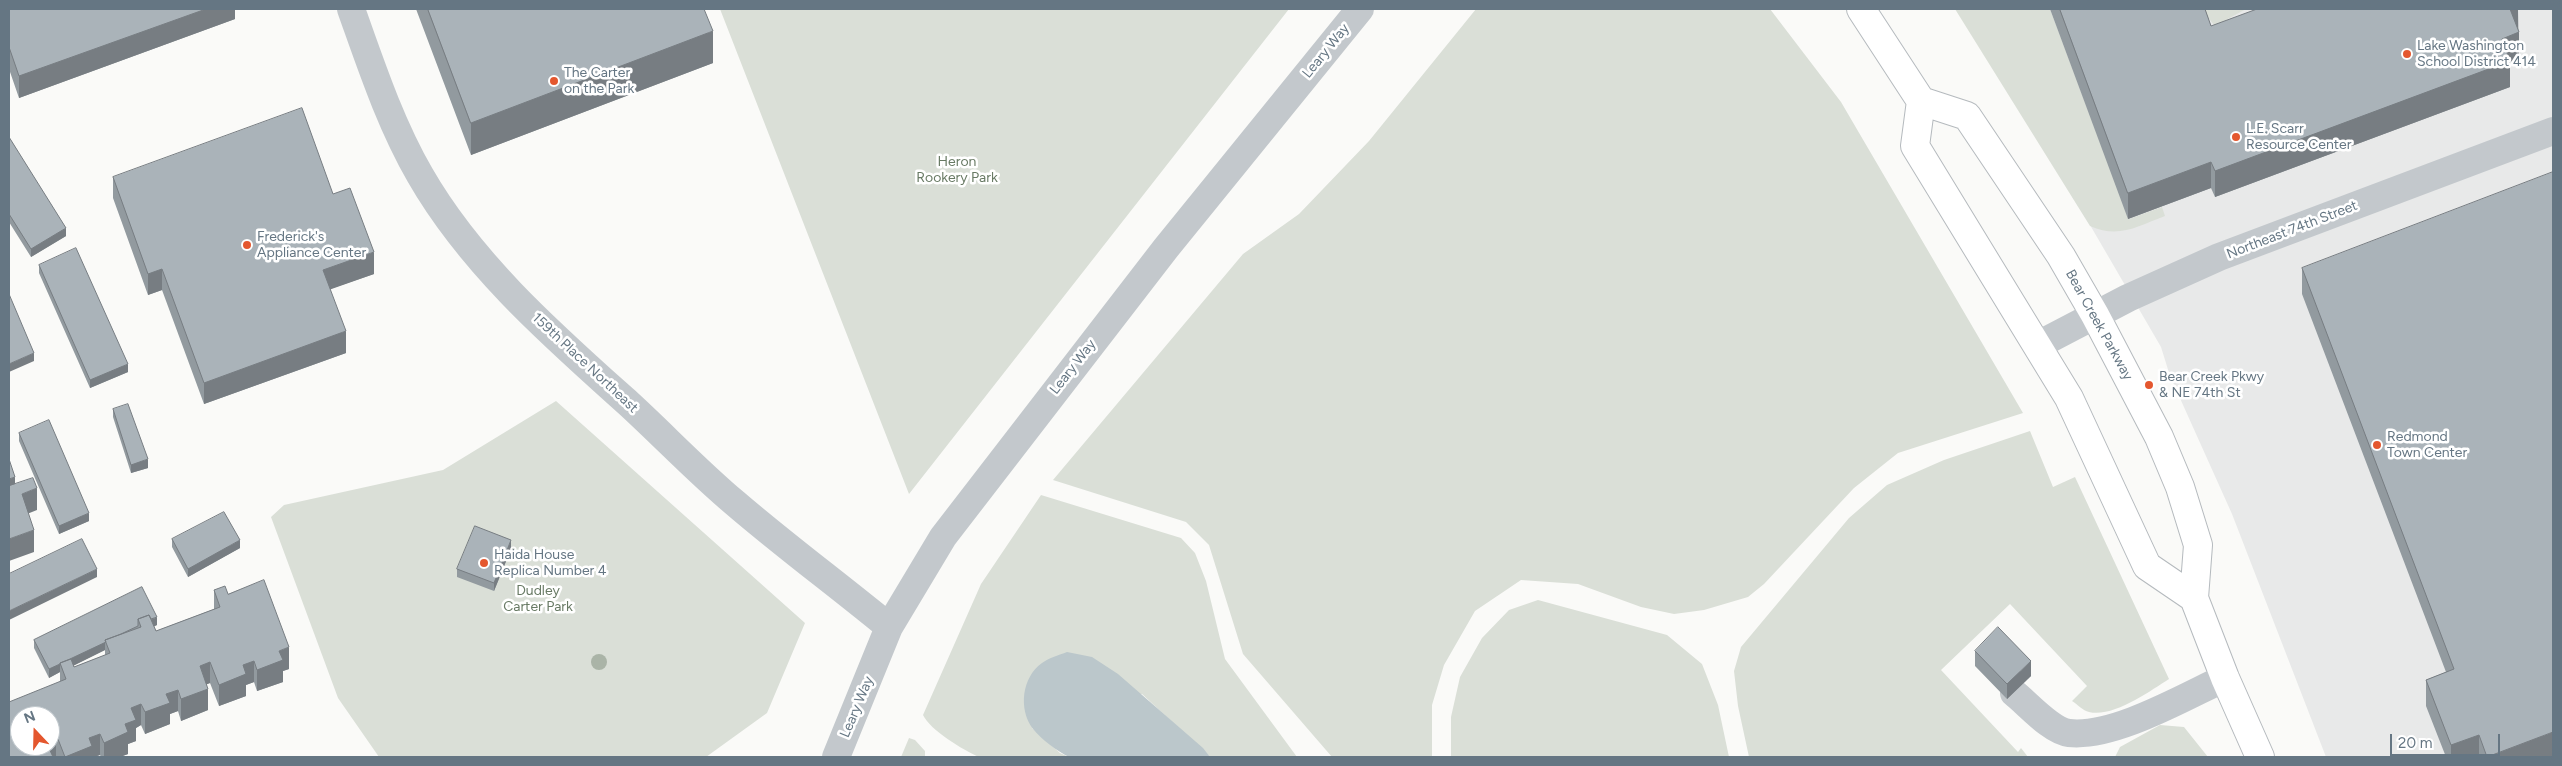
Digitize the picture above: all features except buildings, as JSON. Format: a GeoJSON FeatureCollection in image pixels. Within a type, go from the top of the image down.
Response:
{"type":"FeatureCollection","features":[{"type":"Feature","properties":{"kind":"main road"},"geometry":{"type":"LineString","coordinates":[[1861,9],[1921,101],[1915,146],[2038,345],[2073,406],[2147,566],[2194,598]]}},
{"type":"Feature","properties":{"kind":"main road","name":"Bear Creek Parkway"},"geometry":{"type":"LineString","coordinates":[[1921,101],[1967,116],[2056,248],[2095,316],[2159,437],[2180,487],[2198,545],[2194,598],[2225,678],[2260,757]]}},
{"type":"Feature","properties":{"kind":"street","name":"159th Place Northeast"},"geometry":{"type":"LineString","coordinates":[[350,9],[397,130],[420,175],[449,219],[483,260],[538,321],[578,360],[633,407],[734,502],[889,627]]}},
{"type":"Feature","properties":{"kind":"street","name":"Leary Way"},"geometry":{"type":"LineString","coordinates":[[836,757],[889,627],[943,537],[1166,248],[1360,9]]}},
{"type":"Feature","properties":{"kind":"street","name":"Northeast 74th Street"},"geometry":{"type":"LineString","coordinates":[[2038,345],[2128,298],[2219,257],[2553,131]]}},
{"type":"Feature","properties":{"kind":"street"},"geometry":{"type":"LineString","coordinates":[[2014,693],[2052,727],[2068,733],[2111,729],[2225,678]]}},
{"type":"Feature","properties":{"kind":"shaded area","name":"Redmond Town Center"},"geometry":{"type":"Polygon","coordinates":[[[1956,9],[2553,9],[2553,757],[2326,757],[2232,514],[2170,376],[2161,347],[2090,225],[1956,9]]]}},
{"type":"Feature","properties":{"kind":"shaded area"},"geometry":{"type":"Polygon","coordinates":[[[1067,652],[1092,657],[1118,674],[1203,748],[1210,757],[1069,757],[1054,748],[1036,733],[1028,721],[1025,712],[1024,694],[1026,685],[1035,669],[1042,663],[1067,652]]]}},
{"type":"Feature","properties":{"kind":"green space","name":"Heron Rookery Park"},"geometry":{"type":"Polygon","coordinates":[[[720,9],[1289,9],[909,494],[720,9]]]}},
{"type":"Feature","properties":{"kind":"green space"},"geometry":{"type":"Polygon","coordinates":[[[1476,9],[1770,9],[1841,102],[2023,413],[1898,453],[1854,488],[1764,584],[1748,597],[1704,610],[1674,614],[1641,607],[1578,584],[1521,580],[1475,611],[1444,665],[1432,705],[1432,757],[1332,757],[1243,654],[1209,545],[1186,522],[1053,480],[1243,254],[1299,214],[1369,141],[1476,9]]]}},
{"type":"Feature","properties":{"kind":"green space"},"geometry":{"type":"Polygon","coordinates":[[[1955,9],[2050,9],[2129,219],[2162,207],[2165,216],[2128,230],[2100,230],[2090,226],[1955,9]]]}},
{"type":"Feature","properties":{"kind":"green space"},"geometry":{"type":"Polygon","coordinates":[[[2201,9],[2246,9],[2215,26],[2201,9]]]}},
{"type":"Feature","properties":{"kind":"green space","name":"Dudley Carter Park"},"geometry":{"type":"Polygon","coordinates":[[[556,401],[805,623],[767,713],[706,757],[379,757],[338,698],[271,517],[284,505],[443,470],[556,401]]]}},
{"type":"Feature","properties":{"kind":"green space"},"geometry":{"type":"Polygon","coordinates":[[[2030,431],[2053,487],[2075,477],[2169,679],[2131,702],[2109,711],[2099,713],[2082,709],[2072,701],[2087,686],[2010,604],[1941,670],[2018,752],[2021,748],[2028,757],[1749,757],[1738,706],[1734,671],[1741,647],[1849,518],[1887,485],[1944,460],[2030,431]]]}},
{"type":"Feature","properties":{"kind":"green space"},"geometry":{"type":"Polygon","coordinates":[[[1041,495],[1181,538],[1195,553],[1206,581],[1225,659],[1297,757],[1210,757],[1142,694],[1032,728],[1060,753],[1069,757],[979,757],[956,745],[932,727],[923,715],[981,584],[1041,495]]]}},
{"type":"Feature","properties":{"kind":"green space"},"geometry":{"type":"Polygon","coordinates":[[[1538,600],[1667,635],[1702,664],[1718,705],[1729,757],[1451,757],[1451,717],[1460,677],[1482,638],[1509,610],[1538,600]]]}},
{"type":"Feature","properties":{"kind":"green space"},"geometry":{"type":"Polygon","coordinates":[[[2160,725],[2184,727],[2208,757],[2115,757],[2120,747],[2160,725]]]}},
{"type":"Feature","properties":{"kind":"green space"},"geometry":{"type":"Polygon","coordinates":[[[909,738],[915,740],[925,751],[925,757],[901,757],[909,738]]]}},
{"type":"Feature","properties":{"kind":"place","name":"Lake Washington School District 414"},"geometry":{"type":"Point","coordinates":[2407,54]}},
{"type":"Feature","properties":{"kind":"place","name":"The Carter on the Park"},"geometry":{"type":"Point","coordinates":[554,81]}},
{"type":"Feature","properties":{"kind":"place","name":"L.E. Scarr Resource Center"},"geometry":{"type":"Point","coordinates":[2236,137]}},
{"type":"Feature","properties":{"kind":"place","name":"Frederick's Appliance Center"},"geometry":{"type":"Point","coordinates":[247,245]}},
{"type":"Feature","properties":{"kind":"place","name":"Bear Creek Pkwy & NE 74th St"},"geometry":{"type":"Point","coordinates":[2149,385]}},
{"type":"Feature","properties":{"kind":"place","name":"Redmond Town Center"},"geometry":{"type":"Point","coordinates":[2377,445]}},
{"type":"Feature","properties":{"kind":"place","name":"Haida House Replica Number 4"},"geometry":{"type":"Point","coordinates":[484,563]}}]}
